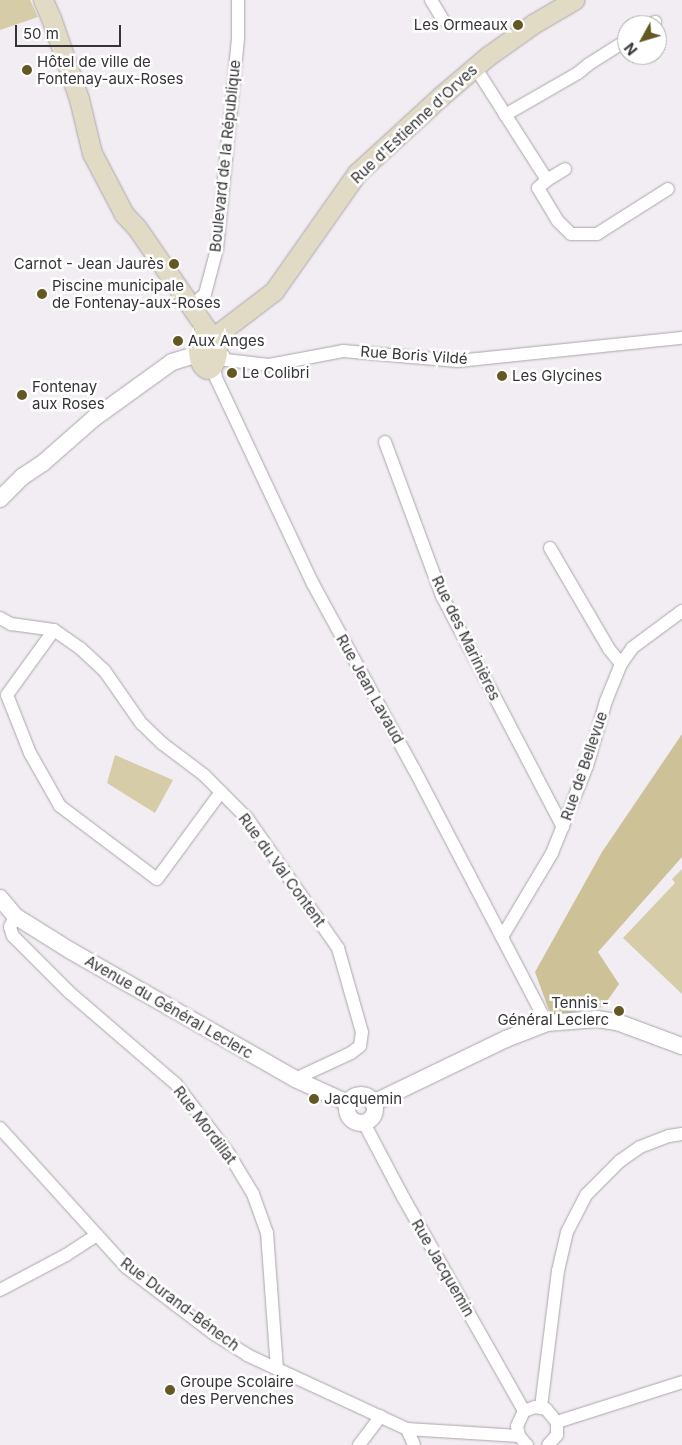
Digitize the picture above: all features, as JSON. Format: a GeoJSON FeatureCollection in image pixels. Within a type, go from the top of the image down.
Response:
{"type":"FeatureCollection","features":[{"type":"Feature","properties":{"kind":"main road"},"geometry":{"type":"LineString","coordinates":[[42,0],[51,18],[79,99],[92,153],[124,214],[138,228],[192,305],[210,341]]}},
{"type":"Feature","properties":{"kind":"main road","name":"Rue d'Estienne d'Orves"},"geometry":{"type":"LineString","coordinates":[[210,341],[274,291],[357,173],[475,67],[533,24],[574,0]]}},
{"type":"Feature","properties":{"kind":"street","name":"Boulevard de la République"},"geometry":{"type":"LineString","coordinates":[[192,305],[205,294],[217,249],[238,38],[238,0]]}},
{"type":"Feature","properties":{"kind":"street"},"geometry":{"type":"LineString","coordinates":[[431,0],[443,20]]}},
{"type":"Feature","properties":{"kind":"street"},"geometry":{"type":"LineString","coordinates":[[505,115],[578,73],[617,46]]}},
{"type":"Feature","properties":{"kind":"street"},"geometry":{"type":"LineString","coordinates":[[475,67],[547,180]]}},
{"type":"Feature","properties":{"kind":"street"},"geometry":{"type":"LineString","coordinates":[[565,169],[538,188],[558,221],[571,234],[597,234],[668,189]]}},
{"type":"Feature","properties":{"kind":"street","name":"Rue Boris Vildé"},"geometry":{"type":"LineString","coordinates":[[226,360],[269,365],[344,351],[458,361],[682,338]]}},
{"type":"Feature","properties":{"kind":"street"},"geometry":{"type":"LineString","coordinates":[[0,499],[22,477],[44,463],[93,419],[172,362],[198,354],[210,341],[226,360],[216,370]]}},
{"type":"Feature","properties":{"kind":"street","name":"Rue Jean Lavaud"},"geometry":{"type":"LineString","coordinates":[[210,341],[216,378],[313,584],[547,1023]]}},
{"type":"Feature","properties":{"kind":"street","name":"Rue des Marinières"},"geometry":{"type":"LineString","coordinates":[[385,442],[442,596],[563,827]]}},
{"type":"Feature","properties":{"kind":"street"},"geometry":{"type":"LineString","coordinates":[[550,548],[609,649],[621,664]]}},
{"type":"Feature","properties":{"kind":"street","name":"Rue de Bellevue"},"geometry":{"type":"LineString","coordinates":[[502,937],[552,853],[587,766],[606,701],[621,664],[632,648],[682,611]]}},
{"type":"Feature","properties":{"kind":"street","name":"Rue du Val Content"},"geometry":{"type":"LineString","coordinates":[[0,618],[11,624],[54,630],[80,648],[104,670],[141,723],[221,792],[247,818],[268,845],[338,948],[362,1032],[360,1046],[351,1054],[294,1079]]}},
{"type":"Feature","properties":{"kind":"street"},"geometry":{"type":"LineString","coordinates":[[54,630],[7,696],[30,753],[60,806],[157,879],[221,792]]}},
{"type":"Feature","properties":{"kind":"street","name":"Avenue du Général Leclerc"},"geometry":{"type":"LineString","coordinates":[[0,898],[15,916],[294,1079],[348,1103]]}},
{"type":"Feature","properties":{"kind":"street","name":"Rue Mordillat"},"geometry":{"type":"LineString","coordinates":[[15,916],[10,927],[12,936],[70,992],[176,1084],[228,1154],[253,1194],[267,1233],[277,1368]]}},
{"type":"Feature","properties":{"kind":"street"},"geometry":{"type":"LineString","coordinates":[[373,1103],[506,1039],[547,1023],[597,1019],[617,1022],[682,1046]]}},
{"type":"Feature","properties":{"kind":"street"},"geometry":{"type":"LineString","coordinates":[[360,1095],[370,1098],[373,1103],[373,1115],[364,1123],[350,1118],[346,1108],[351,1099],[360,1095]]}},
{"type":"Feature","properties":{"kind":"street","name":"Rue Jacquemin"},"geometry":{"type":"LineString","coordinates":[[364,1123],[403,1197],[524,1411]]}},
{"type":"Feature","properties":{"kind":"street","name":"Rue Durand-Bénech"},"geometry":{"type":"LineString","coordinates":[[0,1128],[126,1267],[214,1334],[247,1355],[407,1429],[523,1441]]}},
{"type":"Feature","properties":{"kind":"street"},"geometry":{"type":"LineString","coordinates":[[541,1407],[558,1271],[567,1232],[586,1195],[620,1161],[640,1148],[669,1136],[682,1134]]}},
{"type":"Feature","properties":{"kind":"street"},"geometry":{"type":"LineString","coordinates":[[0,1290],[66,1255],[97,1235]]}},
{"type":"Feature","properties":{"kind":"street"},"geometry":{"type":"LineString","coordinates":[[557,1422],[682,1382]]}},
{"type":"Feature","properties":{"kind":"street"},"geometry":{"type":"LineString","coordinates":[[523,1441],[518,1420],[524,1411],[541,1407],[551,1412],[557,1422],[557,1435],[549,1445]]}},
{"type":"Feature","properties":{"kind":"street"},"geometry":{"type":"LineString","coordinates":[[359,1445],[381,1416]]}},
{"type":"Feature","properties":{"kind":"street"},"geometry":{"type":"LineString","coordinates":[[407,1429],[414,1445]]}},
{"type":"Feature","properties":{"kind":"shaded area"},"geometry":{"type":"Polygon","coordinates":[[[0,0],[30,0],[38,17],[0,30],[0,0]]]}},
{"type":"Feature","properties":{"kind":"shaded area"},"geometry":{"type":"Polygon","coordinates":[[[682,734],[682,857],[598,952],[619,984],[603,1007],[551,1016],[535,972],[602,852],[682,734]]]}},
{"type":"Feature","properties":{"kind":"shaded area"},"geometry":{"type":"Polygon","coordinates":[[[115,755],[173,780],[155,813],[107,783],[115,755]]]}},
{"type":"Feature","properties":{"kind":"shaded area"},"geometry":{"type":"Polygon","coordinates":[[[682,869],[682,994],[623,938],[675,883],[672,879],[682,869]]]}},
{"type":"Feature","properties":{"kind":"place","name":"Les Ormeaux"},"geometry":{"type":"Point","coordinates":[518,25]}},
{"type":"Feature","properties":{"kind":"place","name":"Hôtel de ville de Fontenay-aux-Roses"},"geometry":{"type":"Point","coordinates":[27,70]}},
{"type":"Feature","properties":{"kind":"place","name":"Carnot - Jean Jaurès"},"geometry":{"type":"Point","coordinates":[174,264]}},
{"type":"Feature","properties":{"kind":"place","name":"Piscine municipale de Fontenay-aux-Roses"},"geometry":{"type":"Point","coordinates":[42,294]}},
{"type":"Feature","properties":{"kind":"place","name":"Aux Anges"},"geometry":{"type":"Point","coordinates":[178,341]}},
{"type":"Feature","properties":{"kind":"place","name":"Le Colibri"},"geometry":{"type":"Point","coordinates":[232,373]}},
{"type":"Feature","properties":{"kind":"place","name":"Les Glycines"},"geometry":{"type":"Point","coordinates":[502,376]}},
{"type":"Feature","properties":{"kind":"place","name":"Fontenay aux Roses"},"geometry":{"type":"Point","coordinates":[22,395]}},
{"type":"Feature","properties":{"kind":"place","name":"Tennis - Général Leclerc"},"geometry":{"type":"Point","coordinates":[619,1011]}},
{"type":"Feature","properties":{"kind":"place","name":"Jacquemin"},"geometry":{"type":"Point","coordinates":[314,1099]}},
{"type":"Feature","properties":{"kind":"place","name":"Groupe Scolaire des Pervenches"},"geometry":{"type":"Point","coordinates":[170,1390]}}]}
